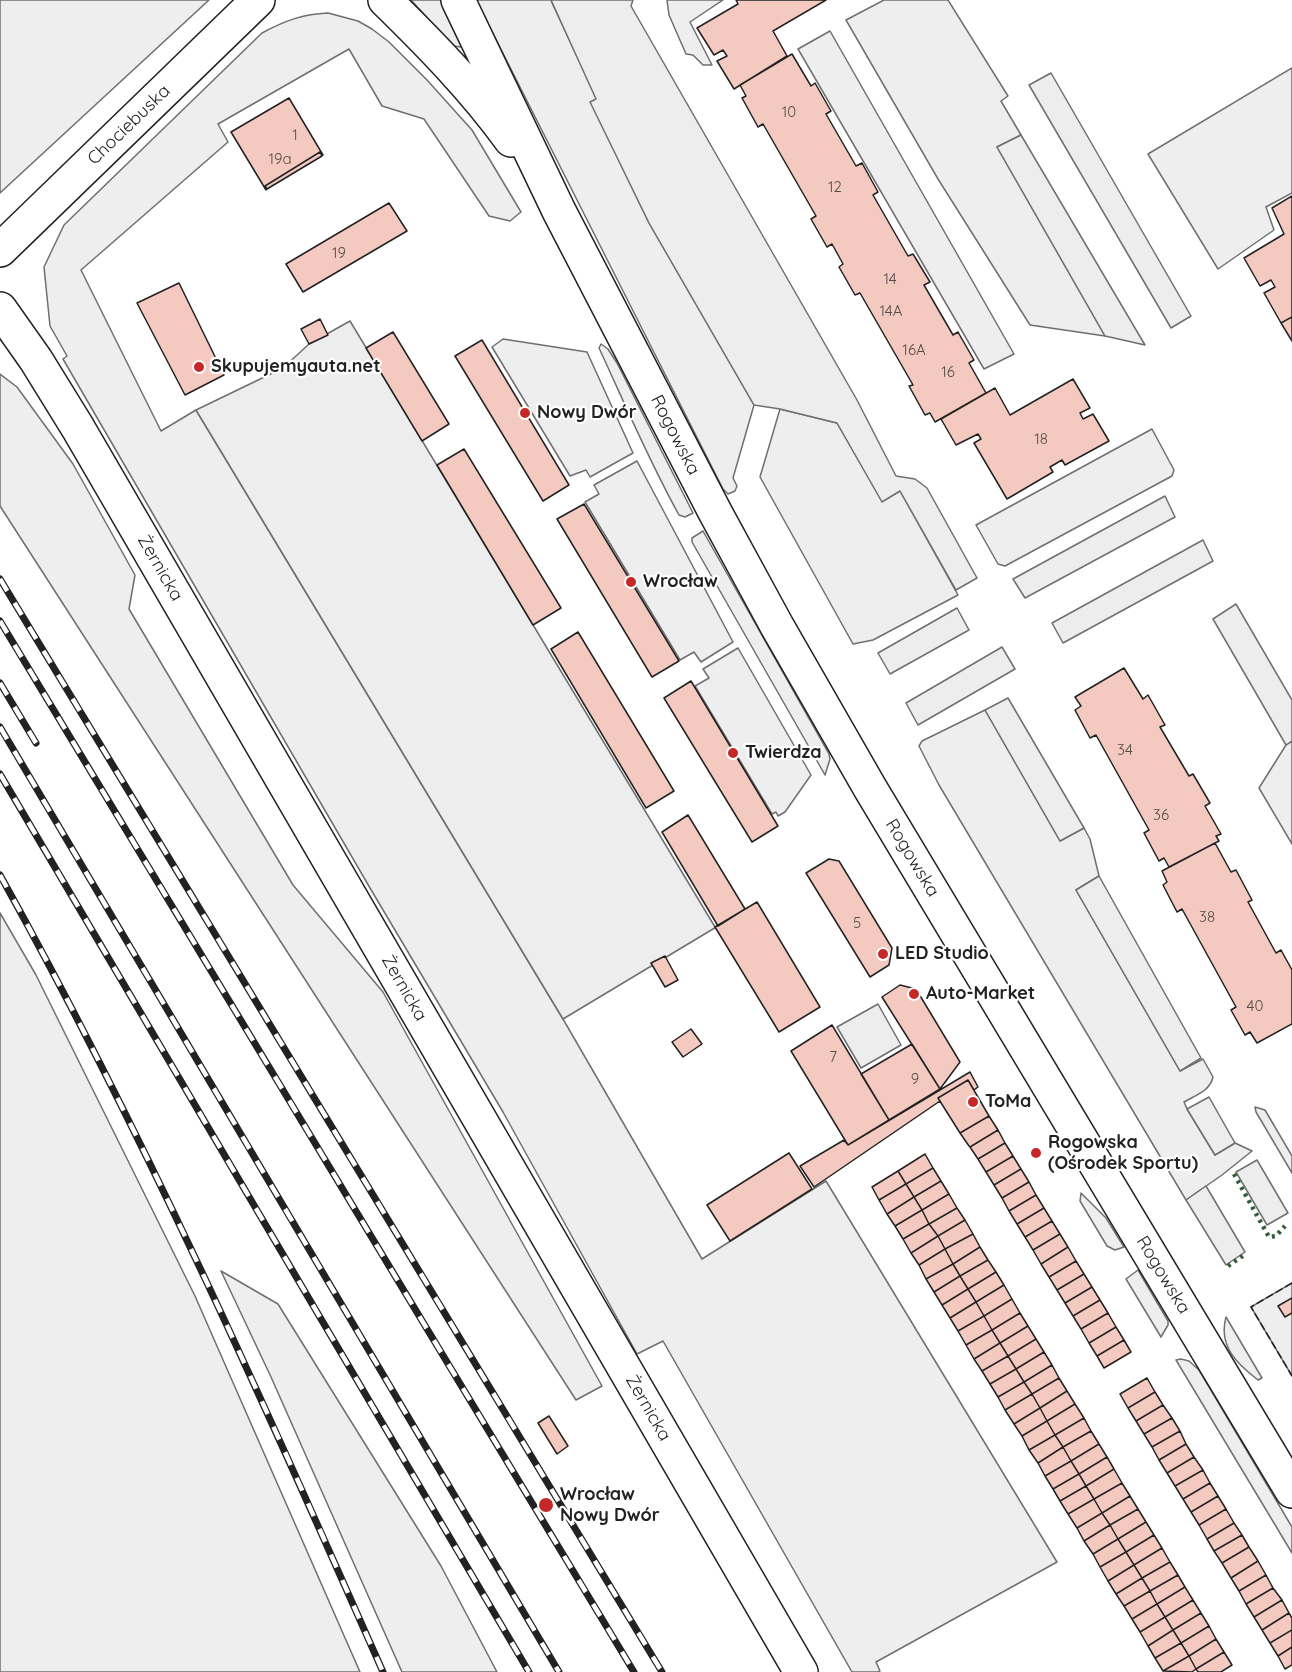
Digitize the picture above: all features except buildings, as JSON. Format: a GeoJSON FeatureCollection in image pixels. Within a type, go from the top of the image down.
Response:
{"type":"FeatureCollection","features":[{"type":"Feature","properties":{"kind":"street","name":"Rogowska"},"geometry":{"type":"LineString","coordinates":[[386,0],[434,47],[489,110],[559,211]]}},
{"type":"Feature","properties":{"kind":"street","name":"Rogowska"},"geometry":{"type":"LineString","coordinates":[[458,0],[559,211],[715,512],[828,717],[1292,1491]]}},
{"type":"Feature","properties":{"kind":"street","name":"Chociebuska"},"geometry":{"type":"LineString","coordinates":[[0,250],[257,4]]}},
{"type":"Feature","properties":{"kind":"street","name":"Żernicka"},"geometry":{"type":"LineString","coordinates":[[0,309],[36,360],[78,428],[801,1672]]}},
{"type":"Feature","properties":{"kind":"shaded area"},"geometry":{"type":"Polygon","coordinates":[[[0,0],[209,0],[0,193],[0,0]]]}},
{"type":"Feature","properties":{"kind":"shaded area"},"geometry":{"type":"Polygon","coordinates":[[[411,0],[443,0],[464,44],[461,47],[453,46],[411,0]]]}},
{"type":"Feature","properties":{"kind":"shaded area"},"geometry":{"type":"Polygon","coordinates":[[[476,0],[551,0],[597,99],[591,102],[649,223],[754,405],[733,478],[737,486],[735,491],[728,494],[723,489],[476,0]]]}},
{"type":"Feature","properties":{"kind":"shaded area"},"geometry":{"type":"Polygon","coordinates":[[[551,0],[633,0],[631,6],[857,400],[896,476],[915,479],[927,488],[977,578],[956,590],[900,491],[882,502],[837,423],[754,405],[649,223],[590,102],[596,99],[551,0]]]}},
{"type":"Feature","properties":{"kind":"shaded area"},"geometry":{"type":"Polygon","coordinates":[[[667,0],[723,0],[690,22],[712,65],[703,65],[693,55],[686,54],[669,15],[667,0]]]}},
{"type":"Feature","properties":{"kind":"shaded area"},"geometry":{"type":"Polygon","coordinates":[[[884,0],[948,0],[1008,96],[1001,101],[1021,135],[997,147],[1105,336],[1030,325],[938,179],[846,20],[884,0]]]}},
{"type":"Feature","properties":{"kind":"shaded area"},"geometry":{"type":"Polygon","coordinates":[[[328,13],[358,21],[372,29],[389,42],[427,80],[472,130],[521,212],[510,221],[489,216],[424,119],[382,106],[349,49],[218,124],[228,142],[81,270],[161,431],[196,410],[563,1019],[702,1259],[826,1181],[1057,1562],[876,1662],[880,1671],[878,1672],[852,1672],[663,1341],[637,1354],[503,1112],[370,888],[63,359],[67,356],[50,326],[44,267],[64,225],[262,33],[294,19],[328,13]]]}},
{"type":"Feature","properties":{"kind":"shaded area"},"geometry":{"type":"Polygon","coordinates":[[[830,31],[1014,354],[984,369],[798,49],[830,31]]]}},
{"type":"Feature","properties":{"kind":"shaded area"},"geometry":{"type":"Polygon","coordinates":[[[1292,68],[1292,193],[1266,207],[1274,230],[1218,269],[1148,154],[1292,68]]]}},
{"type":"Feature","properties":{"kind":"shaded area"},"geometry":{"type":"Polygon","coordinates":[[[1051,73],[1191,316],[1171,328],[1029,85],[1051,73]]]}},
{"type":"Feature","properties":{"kind":"shaded area"},"geometry":{"type":"Polygon","coordinates":[[[1021,135],[1145,345],[1105,336],[997,147],[1021,135]]]}},
{"type":"Feature","properties":{"kind":"shaded area"},"geometry":{"type":"Polygon","coordinates":[[[350,321],[715,927],[718,926],[563,1019],[196,410],[283,368],[309,344],[350,321]]]}},
{"type":"Feature","properties":{"kind":"shaded area"},"geometry":{"type":"Polygon","coordinates":[[[503,339],[587,352],[633,453],[590,477],[586,470],[570,476],[492,347],[503,339]]]}},
{"type":"Feature","properties":{"kind":"shaded area"},"geometry":{"type":"Polygon","coordinates":[[[601,344],[608,349],[617,363],[693,513],[685,517],[679,515],[599,348],[601,344]]]}},
{"type":"Feature","properties":{"kind":"shaded area"},"geometry":{"type":"Polygon","coordinates":[[[0,374],[17,387],[73,464],[135,575],[129,609],[293,885],[383,992],[602,1386],[576,1400],[0,506],[0,374]]]}},
{"type":"Feature","properties":{"kind":"shaded area"},"geometry":{"type":"Polygon","coordinates":[[[780,409],[837,423],[882,501],[900,491],[958,595],[873,640],[853,644],[760,477],[780,409]]]}},
{"type":"Feature","properties":{"kind":"shaded area"},"geometry":{"type":"Polygon","coordinates":[[[1152,429],[1174,470],[1172,476],[1005,566],[998,564],[976,525],[1152,429]]]}},
{"type":"Feature","properties":{"kind":"shaded area"},"geometry":{"type":"Polygon","coordinates":[[[637,461],[733,642],[701,662],[694,652],[680,660],[585,502],[599,494],[594,485],[637,461]]]}},
{"type":"Feature","properties":{"kind":"shaded area"},"geometry":{"type":"Polygon","coordinates":[[[1165,496],[1175,517],[1025,598],[1013,579],[1165,496]]]}},
{"type":"Feature","properties":{"kind":"shaded area"},"geometry":{"type":"Polygon","coordinates":[[[703,531],[829,754],[830,759],[825,775],[692,542],[692,538],[703,531]]]}},
{"type":"Feature","properties":{"kind":"shaded area"},"geometry":{"type":"Polygon","coordinates":[[[1203,540],[1213,561],[1063,643],[1052,623],[1203,540]]]}},
{"type":"Feature","properties":{"kind":"shaded area"},"geometry":{"type":"Polygon","coordinates":[[[1236,604],[1292,700],[1292,741],[1286,745],[1213,619],[1236,604]]]}},
{"type":"Feature","properties":{"kind":"shaded area"},"geometry":{"type":"Polygon","coordinates":[[[957,608],[969,630],[890,674],[878,653],[957,608]]]}},
{"type":"Feature","properties":{"kind":"shaded area"},"geometry":{"type":"Polygon","coordinates":[[[1002,647],[1015,669],[918,725],[906,703],[1002,647]]]}},
{"type":"Feature","properties":{"kind":"shaded area"},"geometry":{"type":"Polygon","coordinates":[[[738,648],[811,775],[785,812],[778,816],[776,812],[772,814],[695,686],[709,678],[703,669],[738,648]]]}},
{"type":"Feature","properties":{"kind":"shaded area"},"geometry":{"type":"Polygon","coordinates":[[[1008,698],[1084,828],[1060,841],[985,710],[1008,698]]]}},
{"type":"Feature","properties":{"kind":"shaded area"},"geometry":{"type":"Polygon","coordinates":[[[985,710],[1060,841],[1084,828],[1090,839],[1099,876],[1076,890],[1180,1071],[1203,1059],[1213,1077],[1206,1089],[1184,1102],[1187,1109],[1215,1155],[1235,1143],[1252,1151],[1186,1200],[939,785],[919,746],[922,741],[985,710]]]}},
{"type":"Feature","properties":{"kind":"shaded area"},"geometry":{"type":"Polygon","coordinates":[[[1292,741],[1292,844],[1259,788],[1286,745],[1292,741]]]}},
{"type":"Feature","properties":{"kind":"shaded area"},"geometry":{"type":"Polygon","coordinates":[[[1099,876],[1201,1058],[1180,1071],[1076,890],[1099,876]]]}},
{"type":"Feature","properties":{"kind":"shaded area"},"geometry":{"type":"Polygon","coordinates":[[[0,913],[36,975],[195,1296],[360,1672],[0,1672],[0,913]]]}},
{"type":"Feature","properties":{"kind":"shaded area"},"geometry":{"type":"Polygon","coordinates":[[[878,1004],[901,1045],[861,1068],[837,1027],[878,1004]]]}},
{"type":"Feature","properties":{"kind":"shaded area"},"geometry":{"type":"Polygon","coordinates":[[[1209,1097],[1235,1143],[1215,1155],[1187,1109],[1209,1097]]]}},
{"type":"Feature","properties":{"kind":"shaded area"},"geometry":{"type":"Polygon","coordinates":[[[1255,1107],[1265,1110],[1292,1156],[1292,1173],[1256,1112],[1255,1107]]]}},
{"type":"Feature","properties":{"kind":"shaded area"},"geometry":{"type":"Polygon","coordinates":[[[1257,1160],[1288,1213],[1267,1225],[1236,1172],[1257,1160]]]}},
{"type":"Feature","properties":{"kind":"shaded area"},"geometry":{"type":"Polygon","coordinates":[[[1206,1186],[1245,1252],[1226,1265],[1186,1200],[1206,1186]]]}},
{"type":"Feature","properties":{"kind":"shaded area"},"geometry":{"type":"Polygon","coordinates":[[[1081,1193],[1106,1218],[1124,1247],[1115,1250],[1107,1246],[1080,1201],[1081,1193]]]}},
{"type":"Feature","properties":{"kind":"shaded area"},"geometry":{"type":"Polygon","coordinates":[[[1138,1270],[1168,1321],[1161,1337],[1126,1279],[1138,1270]]]}},
{"type":"Feature","properties":{"kind":"shaded area"},"geometry":{"type":"Polygon","coordinates":[[[221,1271],[278,1304],[441,1566],[497,1672],[402,1672],[271,1377],[221,1271]]]}},
{"type":"Feature","properties":{"kind":"shaded area"},"geometry":{"type":"Polygon","coordinates":[[[1292,1283],[1292,1376],[1251,1307],[1292,1283]]]}},
{"type":"Feature","properties":{"kind":"shaded area"},"geometry":{"type":"Polygon","coordinates":[[[1226,1317],[1262,1378],[1258,1380],[1250,1374],[1231,1353],[1225,1337],[1226,1317]]]}},
{"type":"Feature","properties":{"kind":"shaded area"},"geometry":{"type":"Polygon","coordinates":[[[1176,1360],[1189,1361],[1199,1370],[1292,1527],[1292,1553],[1176,1360]]]}},
{"type":"Feature","properties":{"kind":"railway"},"geometry":{"type":"LineString","coordinates":[[0,579],[662,1672]]}},
{"type":"Feature","properties":{"kind":"railway"},"geometry":{"type":"LineString","coordinates":[[0,621],[634,1672]]}},
{"type":"Feature","properties":{"kind":"railway"},"geometry":{"type":"LineString","coordinates":[[0,683],[36,743]]}},
{"type":"Feature","properties":{"kind":"railway"},"geometry":{"type":"LineString","coordinates":[[0,727],[559,1672]]}},
{"type":"Feature","properties":{"kind":"railway"},"geometry":{"type":"LineString","coordinates":[[0,774],[529,1672]]}},
{"type":"Feature","properties":{"kind":"railway"},"geometry":{"type":"LineString","coordinates":[[0,875],[53,972],[153,1169],[247,1369],[383,1672]]}},
{"type":"Feature","properties":{"kind":"hedge"},"geometry":{"type":"LineString","coordinates":[[1234,1174],[1269,1237],[1276,1236],[1285,1226]]}},
{"type":"Feature","properties":{"kind":"hedge"},"geometry":{"type":"LineString","coordinates":[[1228,1266],[1244,1255]]}},
{"type":"Feature","properties":{"kind":"fence"},"geometry":{"type":"LineString","coordinates":[[1292,1283],[1251,1307],[1292,1376]]}},
{"type":"Feature","properties":{"kind":"place","name":"Skupujemyauta.net"},"geometry":{"type":"Point","coordinates":[199,367]}},
{"type":"Feature","properties":{"kind":"place","name":"Nowy Dwór"},"geometry":{"type":"Point","coordinates":[525,413]}},
{"type":"Feature","properties":{"kind":"place","name":"Wrocław"},"geometry":{"type":"Point","coordinates":[631,582]}},
{"type":"Feature","properties":{"kind":"place","name":"Twierdza"},"geometry":{"type":"Point","coordinates":[733,753]}},
{"type":"Feature","properties":{"kind":"place","name":"LED Studio"},"geometry":{"type":"Point","coordinates":[883,954]}},
{"type":"Feature","properties":{"kind":"place","name":"Auto-Market"},"geometry":{"type":"Point","coordinates":[914,994]}},
{"type":"Feature","properties":{"kind":"place","name":"ToMa"},"geometry":{"type":"Point","coordinates":[973,1102]}},
{"type":"Feature","properties":{"kind":"place","name":"Rogowska (Ośrodek Sportu)"},"geometry":{"type":"Point","coordinates":[1036,1153]}},
{"type":"Feature","properties":{"kind":"place","name":"Wrocław Nowy Dwór"},"geometry":{"type":"Point","coordinates":[546,1505]}}]}
